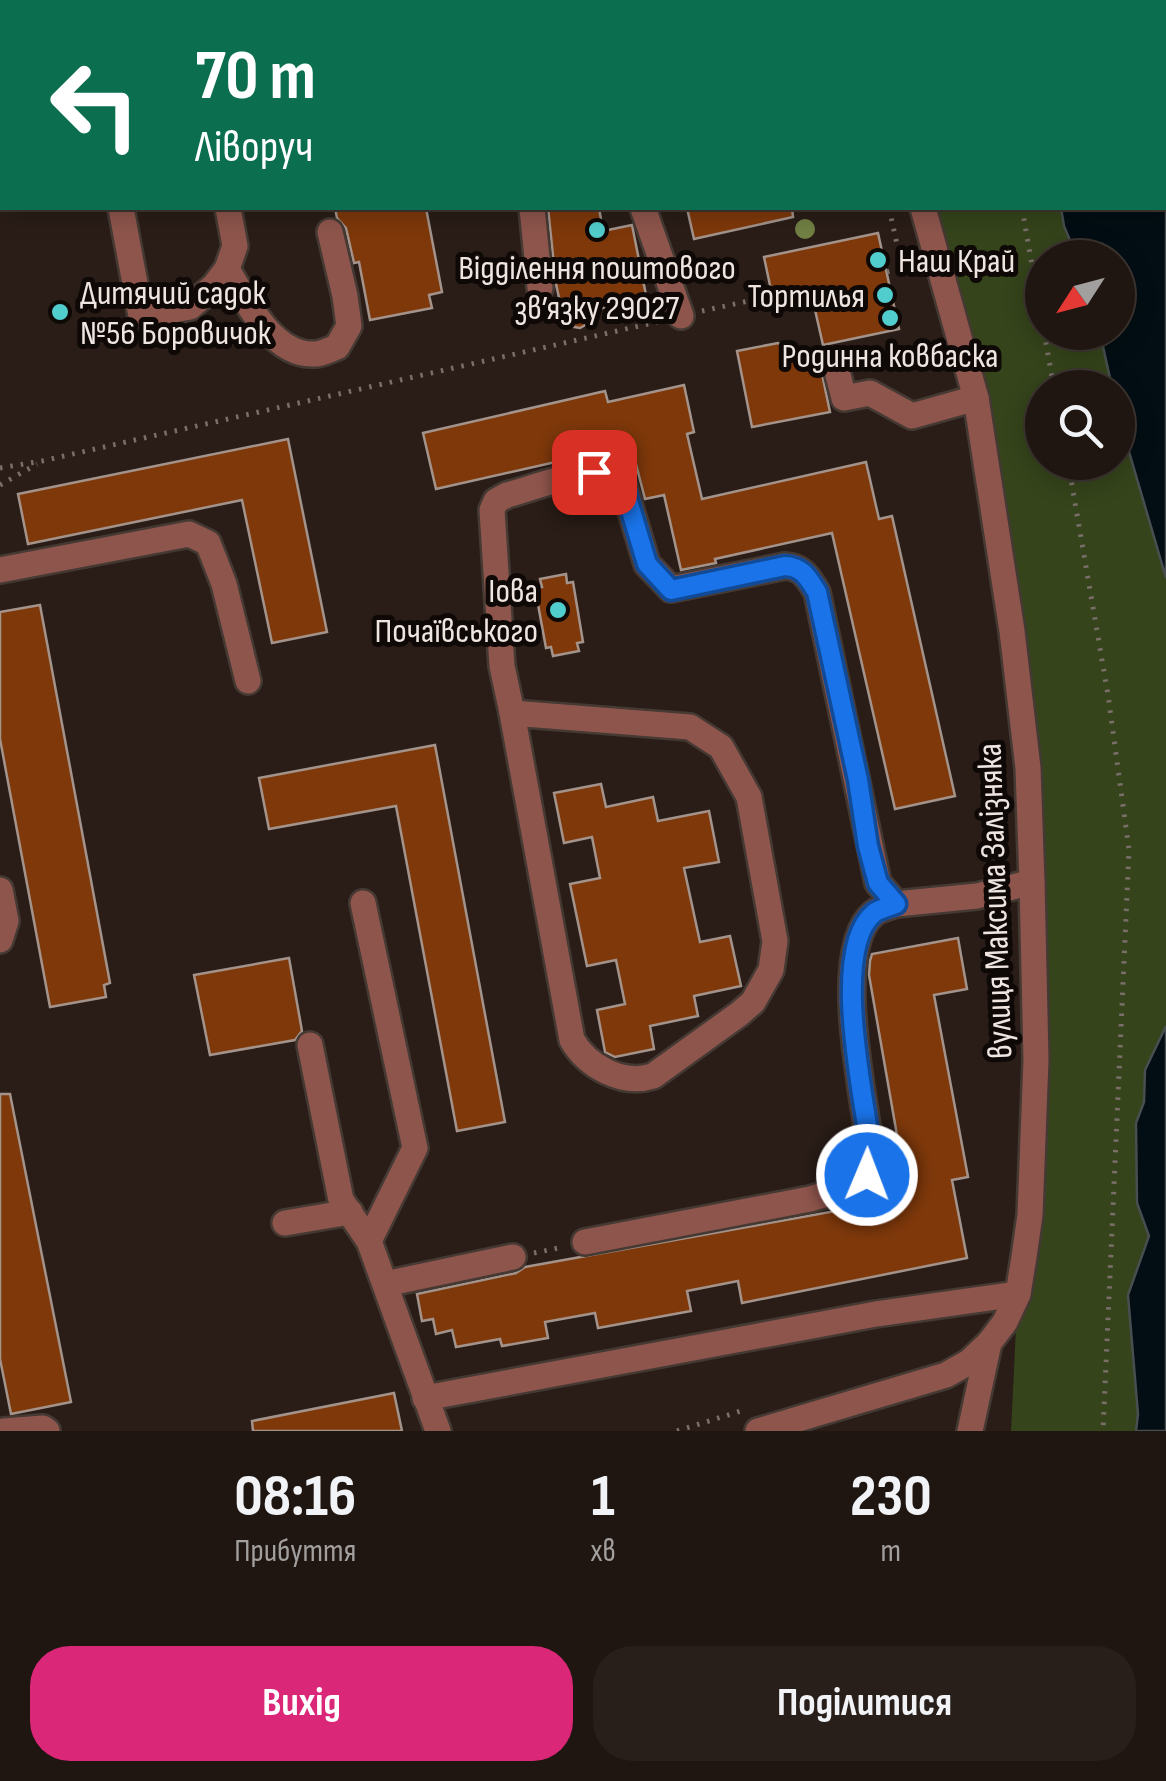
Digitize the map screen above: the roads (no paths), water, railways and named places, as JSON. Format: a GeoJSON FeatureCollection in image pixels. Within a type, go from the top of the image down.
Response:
{"type":"FeatureCollection","features":[{"type":"Feature","properties":{"kind":"street"},"geometry":{"type":"LineString","coordinates":[[121,210],[142,316],[190,307],[214,286],[227,270],[235,246],[228,210]]}},
{"type":"Feature","properties":{"kind":"street"},"geometry":{"type":"LineString","coordinates":[[532,210],[540,288]]}},
{"type":"Feature","properties":{"kind":"street"},"geometry":{"type":"LineString","coordinates":[[644,210],[680,316]]}},
{"type":"Feature","properties":{"kind":"street","name":"вулиця Максима Залізняка"},"geometry":{"type":"LineString","coordinates":[[758,1431],[946,1375],[969,1362],[1005,1322],[1018,1294],[1030,1215],[1036,1060],[1028,768],[1012,632],[976,398],[924,210]]}},
{"type":"Feature","properties":{"kind":"street"},"geometry":{"type":"LineString","coordinates":[[227,270],[261,326],[292,350],[314,354],[338,346],[348,326],[330,232]]}},
{"type":"Feature","properties":{"kind":"street"},"geometry":{"type":"LineString","coordinates":[[838,375],[844,398],[870,392],[912,416],[976,398]]}},
{"type":"Feature","properties":{"kind":"street"},"geometry":{"type":"LineString","coordinates":[[512,714],[690,727],[721,747],[749,797],[775,942],[771,970],[752,1002],[739,1014],[653,1076],[642,1080],[606,1071],[588,1062],[572,1040],[502,666],[492,510],[496,501],[594,472],[614,476],[623,484],[647,564],[671,590],[785,566],[797,567],[808,576],[817,592],[878,883],[896,904]]}},
{"type":"Feature","properties":{"kind":"street"},"geometry":{"type":"LineString","coordinates":[[0,570],[189,534],[208,543],[224,584],[248,681]]}},
{"type":"Feature","properties":{"kind":"street"},"geometry":{"type":"LineString","coordinates":[[585,1242],[810,1199],[844,1188],[867,1175],[871,1151],[850,976],[858,936],[874,912],[896,904],[978,896],[1032,882]]}},
{"type":"Feature","properties":{"kind":"street"},"geometry":{"type":"LineString","coordinates":[[0,890],[6,921],[0,940]]}},
{"type":"Feature","properties":{"kind":"street"},"geometry":{"type":"LineString","coordinates":[[363,903],[414,1148],[368,1240]]}},
{"type":"Feature","properties":{"kind":"street"},"geometry":{"type":"LineString","coordinates":[[310,1045],[341,1200],[368,1240],[438,1431]]}},
{"type":"Feature","properties":{"kind":"street"},"geometry":{"type":"LineString","coordinates":[[285,1223],[350,1212]]}},
{"type":"Feature","properties":{"kind":"street"},"geometry":{"type":"LineString","coordinates":[[385,1284],[513,1257]]}},
{"type":"Feature","properties":{"kind":"street"},"geometry":{"type":"LineString","coordinates":[[425,1398],[876,1314],[1018,1294]]}},
{"type":"Feature","properties":{"kind":"street"},"geometry":{"type":"LineString","coordinates":[[970,1431],[989,1343]]}},
{"type":"Feature","properties":{"kind":"street"},"geometry":{"type":"LineString","coordinates":[[4,1431],[47,1431]]}},
{"type":"Feature","properties":{"kind":"place","name":"Відділення поштового зв’язку 29027"},"geometry":{"type":"Point","coordinates":[597,230]}},
{"type":"Feature","properties":{"kind":"place","name":"Наш Край"},"geometry":{"type":"Point","coordinates":[878,260]}},
{"type":"Feature","properties":{"kind":"place","name":"Тортилья"},"geometry":{"type":"Point","coordinates":[885,295]}},
{"type":"Feature","properties":{"kind":"place","name":"Дитячий садок №56 Боровичок"},"geometry":{"type":"Point","coordinates":[60,312]}},
{"type":"Feature","properties":{"kind":"place","name":"Родинна ковбаска"},"geometry":{"type":"Point","coordinates":[890,318]}},
{"type":"Feature","properties":{"kind":"place","name":"Іова Почаївського"},"geometry":{"type":"Point","coordinates":[558,610]}}]}
